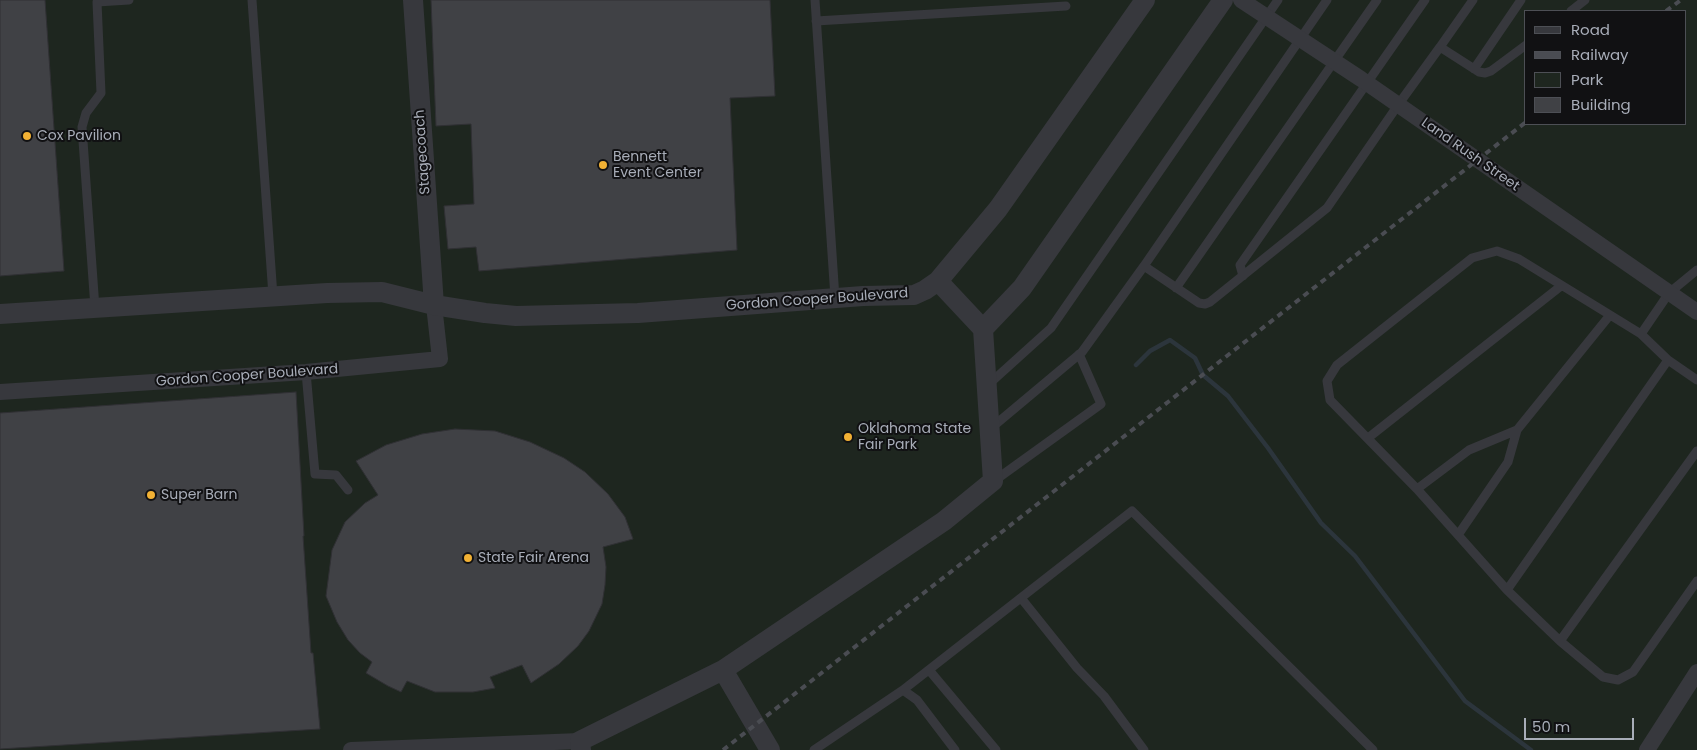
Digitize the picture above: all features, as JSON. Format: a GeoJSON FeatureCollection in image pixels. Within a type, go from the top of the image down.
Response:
{"type":"FeatureCollection","features":[{"type":"Feature","properties":{"kind":"street","name":"Stagecoach"},"geometry":{"type":"LineString","coordinates":[[413,0],[434,305]]}},
{"type":"Feature","properties":{"kind":"street","name":"Gordon Cooper Boulevard"},"geometry":{"type":"LineString","coordinates":[[0,314],[327,293],[382,292],[434,305],[516,316],[638,312],[835,298],[914,295],[925,290],[938,280],[998,209],[1145,0]]}},
{"type":"Feature","properties":{"kind":"street"},"geometry":{"type":"LineString","coordinates":[[983,329],[1022,288],[1223,0]]}},
{"type":"Feature","properties":{"kind":"street","name":"Land Rush Street"},"geometry":{"type":"LineString","coordinates":[[1241,0],[1335,61],[1697,312]]}},
{"type":"Feature","properties":{"kind":"street"},"geometry":{"type":"LineString","coordinates":[[350,750],[581,745],[601,732],[720,676],[944,521],[994,481],[983,329],[938,280]]}},
{"type":"Feature","properties":{"kind":"street","name":"Gordon Cooper Boulevard"},"geometry":{"type":"LineString","coordinates":[[0,392],[306,372],[440,359],[434,305]]}},
{"type":"Feature","properties":{"kind":"street"},"geometry":{"type":"LineString","coordinates":[[1647,750],[1697,672]]}},
{"type":"Feature","properties":{"kind":"street"},"geometry":{"type":"LineString","coordinates":[[720,676],[770,750]]}},
{"type":"Feature","properties":{"kind":"lane"},"geometry":{"type":"LineString","coordinates":[[95,308],[82,127],[86,113],[101,93],[97,2],[129,0]]}},
{"type":"Feature","properties":{"kind":"lane"},"geometry":{"type":"LineString","coordinates":[[252,0],[273,296]]}},
{"type":"Feature","properties":{"kind":"lane"},"geometry":{"type":"LineString","coordinates":[[815,0],[835,298]]}},
{"type":"Feature","properties":{"kind":"lane"},"geometry":{"type":"LineString","coordinates":[[987,386],[1052,328],[1278,0]]}},
{"type":"Feature","properties":{"kind":"lane"},"geometry":{"type":"LineString","coordinates":[[990,429],[1079,354],[1144,266],[1327,0]]}},
{"type":"Feature","properties":{"kind":"lane"},"geometry":{"type":"LineString","coordinates":[[1176,288],[1377,0]]}},
{"type":"Feature","properties":{"kind":"lane"},"geometry":{"type":"LineString","coordinates":[[1243,276],[1240,265],[1425,0]]}},
{"type":"Feature","properties":{"kind":"lane"},"geometry":{"type":"LineString","coordinates":[[1144,266],[1199,303],[1205,304],[1243,276],[1327,208],[1473,0]]}},
{"type":"Feature","properties":{"kind":"lane"},"geometry":{"type":"LineString","coordinates":[[1474,69],[1521,0]]}},
{"type":"Feature","properties":{"kind":"lane"},"geometry":{"type":"LineString","coordinates":[[1573,7],[1585,0]]}},
{"type":"Feature","properties":{"kind":"lane"},"geometry":{"type":"LineString","coordinates":[[816,21],[1066,6]]}},
{"type":"Feature","properties":{"kind":"lane"},"geometry":{"type":"LineString","coordinates":[[1440,47],[1478,72],[1485,73],[1491,71],[1524,46]]}},
{"type":"Feature","properties":{"kind":"lane"},"geometry":{"type":"LineString","coordinates":[[1697,380],[1668,360],[1641,334],[1519,259],[1497,251],[1472,258],[1337,365],[1327,381],[1330,400],[1417,489],[1507,590],[1560,641],[1603,677],[1618,680],[1633,672],[1697,581]]}},
{"type":"Feature","properties":{"kind":"lane"},"geometry":{"type":"LineString","coordinates":[[1641,334],[1669,293],[1697,270]]}},
{"type":"Feature","properties":{"kind":"lane"},"geometry":{"type":"LineString","coordinates":[[1368,438],[1561,286]]}},
{"type":"Feature","properties":{"kind":"lane"},"geometry":{"type":"LineString","coordinates":[[1458,535],[1508,462],[1517,430],[1610,315]]}},
{"type":"Feature","properties":{"kind":"lane"},"geometry":{"type":"LineString","coordinates":[[994,481],[1101,404],[1079,354]]}},
{"type":"Feature","properties":{"kind":"lane"},"geometry":{"type":"LineString","coordinates":[[1507,590],[1668,360]]}},
{"type":"Feature","properties":{"kind":"lane"},"geometry":{"type":"LineString","coordinates":[[306,372],[316,474],[336,475],[348,490]]}},
{"type":"Feature","properties":{"kind":"lane"},"geometry":{"type":"LineString","coordinates":[[1417,489],[1469,450],[1517,430]]}},
{"type":"Feature","properties":{"kind":"lane"},"geometry":{"type":"LineString","coordinates":[[1560,641],[1697,451]]}},
{"type":"Feature","properties":{"kind":"lane"},"geometry":{"type":"LineString","coordinates":[[814,750],[903,690],[1132,511],[1373,750]]}},
{"type":"Feature","properties":{"kind":"lane"},"geometry":{"type":"LineString","coordinates":[[1022,598],[1077,668],[1104,696],[1144,750]]}},
{"type":"Feature","properties":{"kind":"lane"},"geometry":{"type":"LineString","coordinates":[[929,670],[996,750]]}},
{"type":"Feature","properties":{"kind":"lane"},"geometry":{"type":"LineString","coordinates":[[903,690],[917,700],[955,750]]}},
{"type":"Feature","properties":{"kind":"green space","name":"Oklahoma State Fair Park"},"geometry":{"type":"Polygon","coordinates":[[[0,0],[1697,0],[1697,750],[0,750],[0,0]]]}},
{"type":"Feature","properties":{"kind":"building","name":"Cox Pavilion"},"geometry":{"type":"Polygon","coordinates":[[[0,0],[45,0],[64,271],[0,276],[0,0]]]}},
{"type":"Feature","properties":{"kind":"building","name":"Bennett Event Center"},"geometry":{"type":"Polygon","coordinates":[[[431,0],[770,0],[775,96],[730,98],[737,250],[479,271],[476,247],[448,249],[444,206],[474,204],[471,124],[436,126],[431,0]]]}},
{"type":"Feature","properties":{"kind":"building","name":"Super Barn"},"geometry":{"type":"Polygon","coordinates":[[[296,392],[311,653],[313,653],[320,729],[0,749],[0,413],[296,392]]]}},
{"type":"Feature","properties":{"kind":"building","name":"State Fair Arena"},"geometry":{"type":"Polygon","coordinates":[[[455,429],[495,431],[530,442],[564,458],[585,472],[608,494],[625,517],[633,539],[603,547],[606,567],[602,604],[589,631],[578,646],[559,664],[531,683],[522,665],[490,677],[495,688],[473,692],[435,692],[407,681],[401,692],[366,673],[372,662],[348,640],[337,622],[326,596],[332,550],[345,522],[365,503],[378,495],[356,461],[386,445],[422,434],[455,429]]]}},
{"type":"Feature","properties":{"kind":"waterway"},"geometry":{"type":"LineString","coordinates":[[1136,365],[1150,351],[1170,340],[1195,358],[1203,375],[1228,396],[1268,448],[1321,523],[1355,556],[1465,701],[1531,750]]}},
{"type":"Feature","properties":{"kind":"railway"},"geometry":{"type":"LineString","coordinates":[[1667,10],[1681,0]]}},
{"type":"Feature","properties":{"kind":"railway"},"geometry":{"type":"LineString","coordinates":[[723,750],[1524,124]]}},
{"type":"Feature","properties":{"kind":"place","name":"Cox Pavilion"},"geometry":{"type":"Point","coordinates":[27,136]}},
{"type":"Feature","properties":{"kind":"place","name":"Bennett Event Center"},"geometry":{"type":"Point","coordinates":[603,165]}},
{"type":"Feature","properties":{"kind":"place","name":"Oklahoma State Fair Park"},"geometry":{"type":"Point","coordinates":[848,437]}},
{"type":"Feature","properties":{"kind":"place","name":"Super Barn"},"geometry":{"type":"Point","coordinates":[151,495]}},
{"type":"Feature","properties":{"kind":"place","name":"State Fair Arena"},"geometry":{"type":"Point","coordinates":[468,558]}}]}
